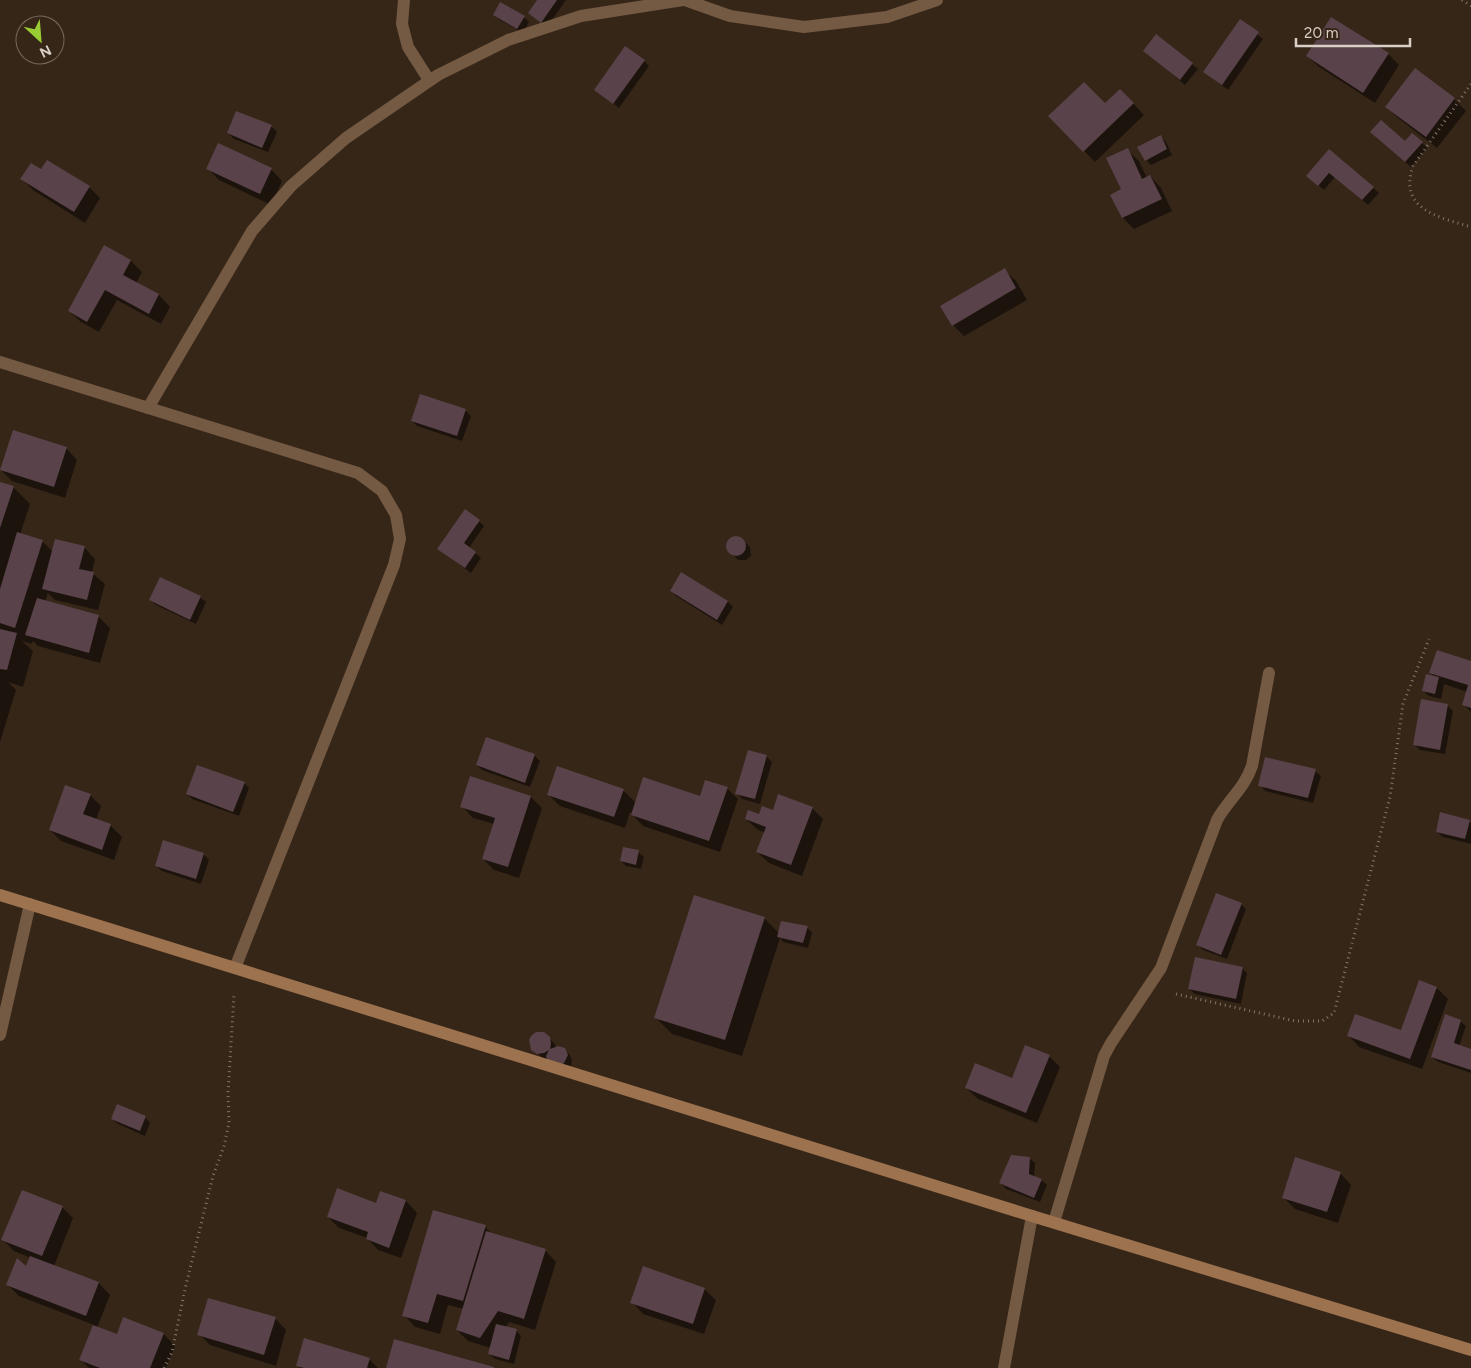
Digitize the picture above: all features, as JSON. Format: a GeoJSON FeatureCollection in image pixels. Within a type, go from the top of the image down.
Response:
{"type":"FeatureCollection","features":[{"type":"Feature","properties":{"kind":"main road"},"geometry":{"type":"LineString","coordinates":[[0,895],[1032,1216],[1471,1350]]}},
{"type":"Feature","properties":{"kind":"street"},"geometry":{"type":"LineString","coordinates":[[404,0],[402,24],[408,47],[429,80]]}},
{"type":"Feature","properties":{"kind":"street"},"geometry":{"type":"LineString","coordinates":[[148,408],[252,231],[291,186],[346,138],[429,80],[508,40],[581,16],[684,0],[730,16],[804,27],[887,17],[937,0]]}},
{"type":"Feature","properties":{"kind":"street"},"geometry":{"type":"LineString","coordinates":[[0,362],[358,473],[382,492],[396,515],[400,539],[394,565],[235,968]]}},
{"type":"Feature","properties":{"kind":"street"},"geometry":{"type":"LineString","coordinates":[[1054,1222],[1104,1056],[1162,968],[1217,820],[1229,802],[1241,789],[1252,766],[1269,673]]}},
{"type":"Feature","properties":{"kind":"street"},"geometry":{"type":"LineString","coordinates":[[0,1035],[30,904]]}},
{"type":"Feature","properties":{"kind":"street"},"geometry":{"type":"LineString","coordinates":[[1004,1368],[1032,1216]]}},
{"type":"Feature","properties":{"kind":"path"},"geometry":{"type":"LineString","coordinates":[[1462,0],[1471,6]]}},
{"type":"Feature","properties":{"kind":"path"},"geometry":{"type":"LineString","coordinates":[[1471,84],[1413,166],[1409,184],[1414,199],[1422,209],[1471,227]]}},
{"type":"Feature","properties":{"kind":"path"},"geometry":{"type":"LineString","coordinates":[[1148,988],[1295,1021],[1322,1021],[1334,1013],[1390,797],[1403,704],[1429,639]]}},
{"type":"Feature","properties":{"kind":"path"},"geometry":{"type":"LineString","coordinates":[[164,1368],[172,1352],[185,1289],[213,1176],[224,1146],[228,1123],[235,968]]}},
{"type":"Feature","properties":{"kind":"building"},"geometry":{"type":"Polygon","coordinates":[[[537,0],[557,0],[541,23],[528,13],[537,0]]]}},
{"type":"Feature","properties":{"kind":"building"},"geometry":{"type":"Polygon","coordinates":[[[500,2],[525,16],[517,29],[493,15],[500,2]]]}},
{"type":"Feature","properties":{"kind":"building"},"geometry":{"type":"Polygon","coordinates":[[[1331,17],[1389,53],[1363,93],[1306,56],[1331,17]]]}},
{"type":"Feature","properties":{"kind":"building"},"geometry":{"type":"Polygon","coordinates":[[[1240,19],[1259,32],[1222,85],[1203,72],[1240,19]]]}},
{"type":"Feature","properties":{"kind":"building"},"geometry":{"type":"Polygon","coordinates":[[[1156,34],[1193,63],[1180,80],[1143,51],[1156,34]]]}},
{"type":"Feature","properties":{"kind":"building"},"geometry":{"type":"Polygon","coordinates":[[[625,46],[645,60],[613,104],[594,90],[625,46]]]}},
{"type":"Feature","properties":{"kind":"building"},"geometry":{"type":"Polygon","coordinates":[[[1415,68],[1455,98],[1426,137],[1385,107],[1415,68]]]}},
{"type":"Feature","properties":{"kind":"building"},"geometry":{"type":"Polygon","coordinates":[[[1084,82],[1105,103],[1120,89],[1134,103],[1083,152],[1048,116],[1084,82]]]}},
{"type":"Feature","properties":{"kind":"building"},"geometry":{"type":"Polygon","coordinates":[[[236,111],[272,125],[262,148],[227,133],[236,111]]]}},
{"type":"Feature","properties":{"kind":"building"},"geometry":{"type":"Polygon","coordinates":[[[1381,120],[1405,141],[1412,133],[1423,142],[1405,162],[1370,132],[1381,120]]]}},
{"type":"Feature","properties":{"kind":"building"},"geometry":{"type":"Polygon","coordinates":[[[1161,135],[1167,149],[1145,161],[1137,147],[1161,135]]]}},
{"type":"Feature","properties":{"kind":"building"},"geometry":{"type":"Polygon","coordinates":[[[218,143],[272,168],[260,194],[206,169],[218,143]]]}},
{"type":"Feature","properties":{"kind":"building"},"geometry":{"type":"Polygon","coordinates":[[[1128,148],[1142,179],[1150,175],[1162,199],[1122,218],[1110,195],[1121,189],[1106,158],[1128,148]]]}},
{"type":"Feature","properties":{"kind":"building"},"geometry":{"type":"Polygon","coordinates":[[[1329,149],[1374,187],[1362,200],[1329,173],[1318,186],[1306,176],[1329,149]]]}},
{"type":"Feature","properties":{"kind":"building"},"geometry":{"type":"Polygon","coordinates":[[[47,160],[90,186],[74,212],[20,179],[31,163],[41,169],[47,160]]]}},
{"type":"Feature","properties":{"kind":"building"},"geometry":{"type":"Polygon","coordinates":[[[104,245],[131,260],[123,275],[159,294],[149,314],[105,290],[87,322],[68,311],[104,245]]]}},
{"type":"Feature","properties":{"kind":"building"},"geometry":{"type":"Polygon","coordinates":[[[1005,268],[1016,288],[952,326],[940,306],[1005,268]]]}},
{"type":"Feature","properties":{"kind":"building"},"geometry":{"type":"Polygon","coordinates":[[[420,394],[466,409],[457,436],[411,421],[420,394]]]}},
{"type":"Feature","properties":{"kind":"building"},"geometry":{"type":"Polygon","coordinates":[[[13,430],[67,447],[54,487],[0,470],[13,430]]]}},
{"type":"Feature","properties":{"kind":"building"},"geometry":{"type":"Polygon","coordinates":[[[0,482],[14,486],[0,528],[0,482]]]}},
{"type":"Feature","properties":{"kind":"building"},"geometry":{"type":"Polygon","coordinates":[[[465,509],[480,520],[464,543],[476,552],[465,568],[437,549],[465,509]]]}},
{"type":"Feature","properties":{"kind":"building"},"geometry":{"type":"Polygon","coordinates":[[[17,532],[43,540],[15,628],[0,623],[0,589],[17,532]]]}},
{"type":"Feature","properties":{"kind":"building"},"geometry":{"type":"Polygon","coordinates":[[[736,536],[743,539],[746,546],[743,553],[736,556],[729,553],[726,546],[729,539],[736,536]]]}},
{"type":"Feature","properties":{"kind":"building"},"geometry":{"type":"Polygon","coordinates":[[[55,539],[85,546],[79,569],[94,572],[87,600],[42,589],[55,539]]]}},
{"type":"Feature","properties":{"kind":"building"},"geometry":{"type":"Polygon","coordinates":[[[681,572],[728,601],[717,620],[670,591],[681,572]]]}},
{"type":"Feature","properties":{"kind":"building"},"geometry":{"type":"Polygon","coordinates":[[[160,577],[201,596],[190,620],[149,600],[160,577]]]}},
{"type":"Feature","properties":{"kind":"building"},"geometry":{"type":"Polygon","coordinates":[[[37,598],[99,615],[89,653],[25,635],[37,598]]]}},
{"type":"Feature","properties":{"kind":"building"},"geometry":{"type":"Polygon","coordinates":[[[0,629],[17,633],[7,670],[0,669],[0,629]]]}},
{"type":"Feature","properties":{"kind":"building"},"geometry":{"type":"Polygon","coordinates":[[[1437,650],[1471,661],[1471,708],[1462,705],[1468,685],[1429,673],[1437,650]]]}},
{"type":"Feature","properties":{"kind":"building"},"geometry":{"type":"Polygon","coordinates":[[[1426,674],[1439,677],[1435,694],[1422,691],[1426,674]]]}},
{"type":"Feature","properties":{"kind":"building"},"geometry":{"type":"Polygon","coordinates":[[[1421,699],[1448,704],[1440,750],[1413,745],[1421,699]]]}},
{"type":"Feature","properties":{"kind":"building"},"geometry":{"type":"Polygon","coordinates":[[[486,737],[535,754],[525,783],[476,765],[486,737]]]}},
{"type":"Feature","properties":{"kind":"building"},"geometry":{"type":"Polygon","coordinates":[[[748,750],[767,755],[755,799],[735,794],[748,750]]]}},
{"type":"Feature","properties":{"kind":"building"},"geometry":{"type":"Polygon","coordinates":[[[1265,757],[1316,769],[1308,798],[1258,786],[1265,757]]]}},
{"type":"Feature","properties":{"kind":"building"},"geometry":{"type":"Polygon","coordinates":[[[197,765],[245,782],[233,812],[186,794],[197,765]]]}},
{"type":"Feature","properties":{"kind":"building"},"geometry":{"type":"Polygon","coordinates":[[[557,766],[624,789],[614,817],[547,795],[557,766]]]}},
{"type":"Feature","properties":{"kind":"building"},"geometry":{"type":"Polygon","coordinates":[[[470,776],[531,796],[508,867],[482,859],[495,818],[460,807],[470,776]]]}},
{"type":"Feature","properties":{"kind":"building"},"geometry":{"type":"Polygon","coordinates":[[[643,777],[700,796],[705,780],[728,787],[709,841],[631,815],[643,777]]]}},
{"type":"Feature","properties":{"kind":"building"},"geometry":{"type":"Polygon","coordinates":[[[65,785],[91,794],[83,814],[111,824],[102,850],[49,830],[65,785]]]}},
{"type":"Feature","properties":{"kind":"building"},"geometry":{"type":"Polygon","coordinates":[[[778,794],[813,807],[791,865],[756,852],[766,827],[745,819],[748,810],[759,814],[762,806],[773,810],[778,794]]]}},
{"type":"Feature","properties":{"kind":"building"},"geometry":{"type":"Polygon","coordinates":[[[1440,812],[1470,820],[1465,839],[1436,832],[1440,812]]]}},
{"type":"Feature","properties":{"kind":"building"},"geometry":{"type":"Polygon","coordinates":[[[163,840],[204,853],[196,879],[155,866],[163,840]]]}},
{"type":"Feature","properties":{"kind":"building"},"geometry":{"type":"Polygon","coordinates":[[[623,847],[639,850],[636,865],[620,861],[623,847]]]}},
{"type":"Feature","properties":{"kind":"building"},"geometry":{"type":"Polygon","coordinates":[[[1216,893],[1242,903],[1221,955],[1196,945],[1216,893]]]}},
{"type":"Feature","properties":{"kind":"building"},"geometry":{"type":"Polygon","coordinates":[[[694,895],[765,917],[725,1040],[654,1018],[694,895]]]}},
{"type":"Feature","properties":{"kind":"building"},"geometry":{"type":"Polygon","coordinates":[[[781,921],[808,926],[803,943],[777,937],[781,921]]]}},
{"type":"Feature","properties":{"kind":"building"},"geometry":{"type":"Polygon","coordinates":[[[1195,957],[1243,967],[1236,999],[1188,989],[1195,957]]]}},
{"type":"Feature","properties":{"kind":"building"},"geometry":{"type":"Polygon","coordinates":[[[1419,980],[1437,987],[1410,1059],[1347,1036],[1355,1014],[1401,1030],[1419,980]]]}},
{"type":"Feature","properties":{"kind":"building"},"geometry":{"type":"Polygon","coordinates":[[[1445,1014],[1461,1020],[1454,1043],[1471,1049],[1471,1070],[1431,1057],[1445,1014]]]}},
{"type":"Feature","properties":{"kind":"building"},"geometry":{"type":"Polygon","coordinates":[[[536,1032],[544,1032],[550,1037],[550,1049],[558,1046],[565,1048],[568,1055],[562,1065],[547,1060],[546,1056],[549,1050],[537,1054],[531,1050],[529,1040],[536,1032]]]}},
{"type":"Feature","properties":{"kind":"building"},"geometry":{"type":"Polygon","coordinates":[[[1025,1045],[1050,1055],[1026,1113],[965,1088],[975,1063],[1012,1078],[1025,1045]]]}},
{"type":"Feature","properties":{"kind":"building"},"geometry":{"type":"Polygon","coordinates":[[[117,1104],[146,1116],[140,1131],[111,1119],[117,1104]]]}},
{"type":"Feature","properties":{"kind":"building"},"geometry":{"type":"Polygon","coordinates":[[[1011,1155],[1030,1157],[1029,1174],[1042,1179],[1034,1198],[999,1183],[1011,1155]]]}},
{"type":"Feature","properties":{"kind":"building"},"geometry":{"type":"Polygon","coordinates":[[[1295,1157],[1341,1172],[1327,1212],[1282,1198],[1295,1157]]]}},
{"type":"Feature","properties":{"kind":"building"},"geometry":{"type":"Polygon","coordinates":[[[337,1188],[376,1203],[380,1191],[406,1200],[389,1248],[366,1239],[368,1232],[327,1217],[337,1188]]]}},
{"type":"Feature","properties":{"kind":"building"},"geometry":{"type":"Polygon","coordinates":[[[22,1190],[63,1206],[42,1256],[1,1240],[22,1190]]]}},
{"type":"Feature","properties":{"kind":"building"},"geometry":{"type":"Polygon","coordinates":[[[433,1210],[486,1225],[463,1301],[437,1294],[428,1323],[402,1316],[433,1210]]]}},
{"type":"Feature","properties":{"kind":"building"},"geometry":{"type":"Polygon","coordinates":[[[486,1231],[546,1249],[524,1319],[498,1311],[480,1338],[456,1330],[486,1231]]]}},
{"type":"Feature","properties":{"kind":"building"},"geometry":{"type":"Polygon","coordinates":[[[30,1256],[99,1282],[86,1316],[6,1285],[17,1258],[26,1266],[30,1256]]]}},
{"type":"Feature","properties":{"kind":"building"},"geometry":{"type":"Polygon","coordinates":[[[643,1266],[705,1288],[693,1324],[630,1303],[643,1266]]]}},
{"type":"Feature","properties":{"kind":"building"},"geometry":{"type":"Polygon","coordinates":[[[208,1298],[276,1317],[264,1355],[197,1335],[208,1298]]]}},
{"type":"Feature","properties":{"kind":"building"},"geometry":{"type":"Polygon","coordinates":[[[123,1317],[164,1333],[150,1368],[100,1368],[79,1360],[93,1325],[117,1334],[123,1317]]]}},
{"type":"Feature","properties":{"kind":"building"},"geometry":{"type":"Polygon","coordinates":[[[496,1324],[517,1329],[509,1360],[488,1354],[496,1324]]]}},
{"type":"Feature","properties":{"kind":"building"},"geometry":{"type":"Polygon","coordinates":[[[304,1338],[370,1358],[367,1368],[304,1368],[296,1366],[304,1338]]]}},
{"type":"Feature","properties":{"kind":"building"},"geometry":{"type":"Polygon","coordinates":[[[394,1339],[494,1367],[494,1368],[386,1368],[394,1339]]]}}]}
